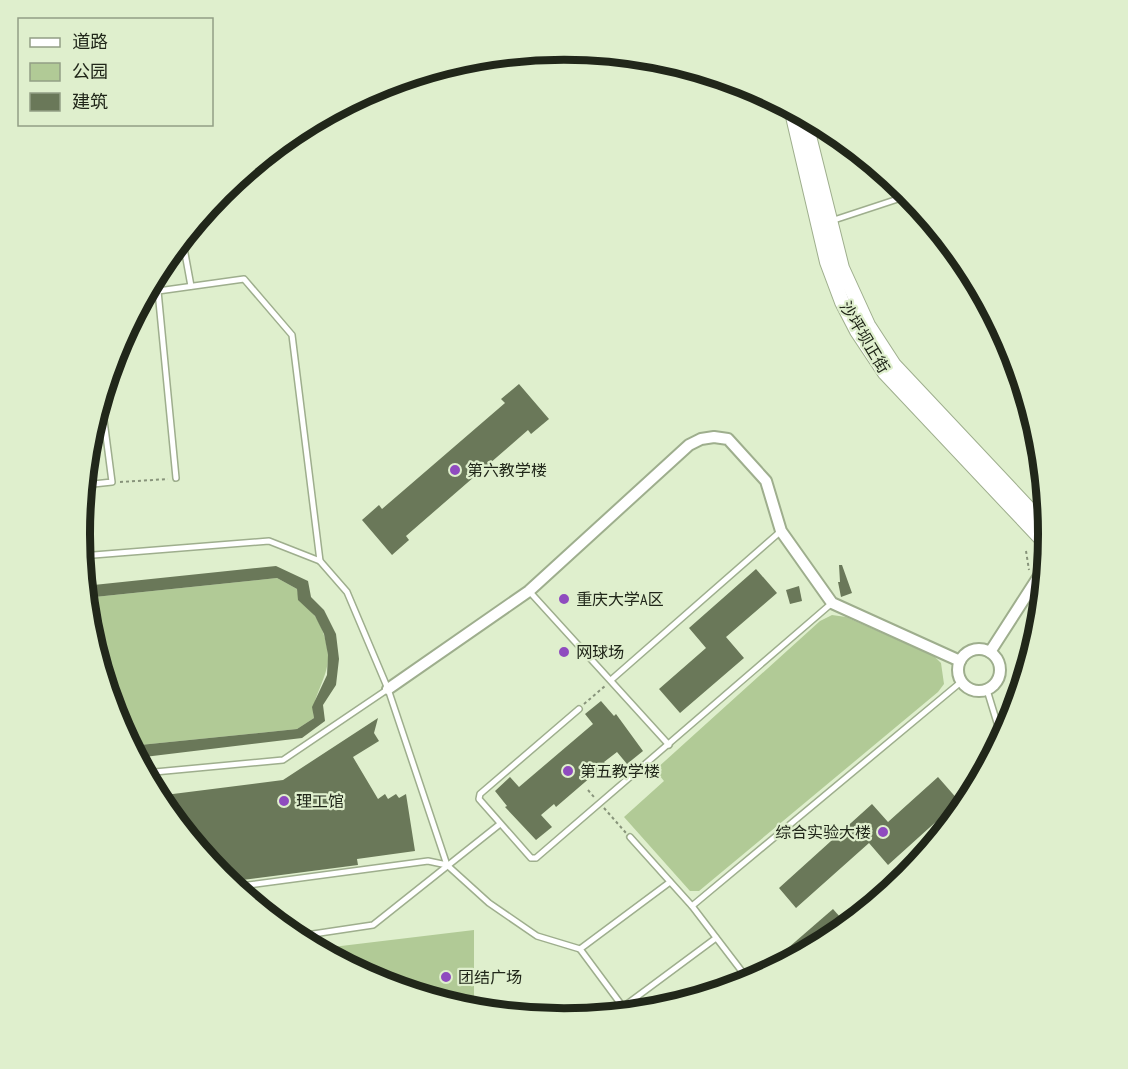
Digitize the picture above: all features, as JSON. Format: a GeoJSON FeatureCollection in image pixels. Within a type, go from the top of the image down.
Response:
{"type":"FeatureCollection","features":[{"type":"Feature","properties":{"kind":"main road","name":"沙坪坝正街"},"geometry":{"type":"LineString","coordinates":[[794,120],[827,262],[842,302],[857,331],[885,373],[1038,535]]}},
{"type":"Feature","properties":{"kind":"main road","name":"沙坪坝正街"},"geometry":{"type":"LineString","coordinates":[[807,127],[842,268],[855,299],[894,365],[1037,518]]}},
{"type":"Feature","properties":{"kind":"street"},"geometry":{"type":"LineString","coordinates":[[388,689],[529,591],[689,445],[714,436],[728,439],[766,481],[781,531],[832,603],[960,661]]}},
{"type":"Feature","properties":{"kind":"street"},"geometry":{"type":"LineString","coordinates":[[990,652],[1035,582]]}},
{"type":"Feature","properties":{"kind":"street"},"geometry":{"type":"LineString","coordinates":[[985,649],[990,652],[998,662],[999,675],[987,690],[973,691],[961,682],[958,675],[960,661],[970,651],[985,649]]}},
{"type":"Feature","properties":{"kind":"lane"},"geometry":{"type":"LineString","coordinates":[[830,221],[899,198]]}},
{"type":"Feature","properties":{"kind":"lane"},"geometry":{"type":"LineString","coordinates":[[184,251],[191,286]]}},
{"type":"Feature","properties":{"kind":"lane"},"geometry":{"type":"LineString","coordinates":[[176,478],[158,291],[244,279],[292,335],[320,561]]}},
{"type":"Feature","properties":{"kind":"lane"},"geometry":{"type":"LineString","coordinates":[[93,484],[112,482],[104,420]]}},
{"type":"Feature","properties":{"kind":"lane"},"geometry":{"type":"LineString","coordinates":[[611,680],[781,531]]}},
{"type":"Feature","properties":{"kind":"lane"},"geometry":{"type":"LineString","coordinates":[[90,555],[269,541],[320,561],[347,592],[388,689],[447,865],[489,903],[537,936],[580,949],[620,1006]]}},
{"type":"Feature","properties":{"kind":"lane"},"geometry":{"type":"LineString","coordinates":[[529,591],[669,745]]}},
{"type":"Feature","properties":{"kind":"lane"},"geometry":{"type":"LineString","coordinates":[[579,709],[480,794],[479,799],[527,856],[536,858],[832,603]]}},
{"type":"Feature","properties":{"kind":"lane"},"geometry":{"type":"LineString","coordinates":[[692,906],[961,682]]}},
{"type":"Feature","properties":{"kind":"lane"},"geometry":{"type":"LineString","coordinates":[[153,772],[283,760],[388,689]]}},
{"type":"Feature","properties":{"kind":"lane"},"geometry":{"type":"LineString","coordinates":[[987,690],[998,726]]}},
{"type":"Feature","properties":{"kind":"lane"},"geometry":{"type":"LineString","coordinates":[[309,935],[373,925],[500,824]]}},
{"type":"Feature","properties":{"kind":"lane"},"geometry":{"type":"LineString","coordinates":[[630,837],[692,906],[744,974]]}},
{"type":"Feature","properties":{"kind":"lane"},"geometry":{"type":"LineString","coordinates":[[245,885],[428,861],[447,865]]}},
{"type":"Feature","properties":{"kind":"lane"},"geometry":{"type":"LineString","coordinates":[[580,949],[670,882]]}},
{"type":"Feature","properties":{"kind":"lane"},"geometry":{"type":"LineString","coordinates":[[630,1004],[716,938]]}},
{"type":"Feature","properties":{"kind":"path"},"geometry":{"type":"LineString","coordinates":[[112,482],[147,482],[176,478]]}},
{"type":"Feature","properties":{"kind":"path"},"geometry":{"type":"LineString","coordinates":[[1026,551],[1032,588]]}},
{"type":"Feature","properties":{"kind":"path"},"geometry":{"type":"LineString","coordinates":[[579,709],[611,680]]}},
{"type":"Feature","properties":{"kind":"path"},"geometry":{"type":"LineString","coordinates":[[588,790],[630,837]]}},
{"type":"Feature","properties":{"kind":"green space"},"geometry":{"type":"Polygon","coordinates":[[[277,578],[297,589],[301,601],[317,619],[322,629],[328,655],[326,672],[313,711],[314,718],[297,729],[139,745],[115,687],[99,627],[94,597],[277,578]]]}},
{"type":"Feature","properties":{"kind":"green space"},"geometry":{"type":"Polygon","coordinates":[[[832,615],[846,617],[934,656],[941,663],[944,684],[938,692],[699,891],[690,891],[624,817],[664,781],[655,770],[820,621],[832,615]]]}},
{"type":"Feature","properties":{"kind":"green space","name":"团结广场"},"geometry":{"type":"Polygon","coordinates":[[[474,930],[474,1000],[411,984],[382,973],[331,947],[474,930]]]}},
{"type":"Feature","properties":{"kind":"building","name":"第六教学楼"},"geometry":{"type":"Polygon","coordinates":[[[519,384],[549,419],[531,434],[528,430],[406,536],[409,540],[392,555],[362,520],[379,505],[382,509],[505,403],[501,399],[519,384]]]}},
{"type":"Feature","properties":{"kind":"building"},"geometry":{"type":"Polygon","coordinates":[[[839,565],[842,565],[852,593],[841,597],[838,582],[840,582],[839,565]]]}},
{"type":"Feature","properties":{"kind":"building"},"geometry":{"type":"Polygon","coordinates":[[[276,566],[308,581],[311,597],[324,610],[336,634],[339,659],[336,685],[323,705],[325,721],[302,738],[145,757],[139,745],[297,729],[314,718],[312,707],[327,675],[328,655],[324,634],[315,616],[298,600],[297,589],[277,578],[94,597],[93,585],[276,566]]]}},
{"type":"Feature","properties":{"kind":"building"},"geometry":{"type":"Polygon","coordinates":[[[756,569],[777,593],[726,637],[744,658],[680,713],[659,689],[706,648],[689,628],[756,569]]]}},
{"type":"Feature","properties":{"kind":"building"},"geometry":{"type":"Polygon","coordinates":[[[799,586],[802,601],[790,604],[786,590],[799,586]]]}},
{"type":"Feature","properties":{"kind":"building","name":"第五教学楼"},"geometry":{"type":"Polygon","coordinates":[[[601,701],[614,716],[616,714],[643,751],[627,764],[617,752],[604,762],[606,764],[556,807],[554,804],[541,815],[552,827],[536,840],[505,807],[507,806],[495,791],[510,777],[519,787],[593,724],[585,714],[601,701]]]}},
{"type":"Feature","properties":{"kind":"building","name":"理工馆"},"geometry":{"type":"Polygon","coordinates":[[[378,718],[374,733],[379,741],[353,757],[378,799],[385,794],[388,799],[396,794],[399,798],[406,794],[415,851],[357,859],[358,865],[239,880],[207,847],[167,795],[283,780],[378,718]]]}},
{"type":"Feature","properties":{"kind":"building","name":"综合实验大楼"},"geometry":{"type":"Polygon","coordinates":[[[938,777],[958,800],[888,865],[869,843],[796,908],[779,888],[872,804],[888,822],[938,777]]]}},
{"type":"Feature","properties":{"kind":"building"},"geometry":{"type":"Polygon","coordinates":[[[833,909],[842,919],[828,929],[774,960],[833,909]]]}},
{"type":"Feature","properties":{"kind":"place","name":"第六教学楼"},"geometry":{"type":"Point","coordinates":[455,470]}},
{"type":"Feature","properties":{"kind":"place","name":"重庆大学A区"},"geometry":{"type":"Point","coordinates":[564,599]}},
{"type":"Feature","properties":{"kind":"place","name":"网球场"},"geometry":{"type":"Point","coordinates":[564,652]}},
{"type":"Feature","properties":{"kind":"place","name":"第五教学楼"},"geometry":{"type":"Point","coordinates":[568,771]}},
{"type":"Feature","properties":{"kind":"place","name":"理工馆"},"geometry":{"type":"Point","coordinates":[284,801]}},
{"type":"Feature","properties":{"kind":"place","name":"综合实验大楼"},"geometry":{"type":"Point","coordinates":[883,832]}},
{"type":"Feature","properties":{"kind":"place","name":"团结广场"},"geometry":{"type":"Point","coordinates":[446,977]}}]}
